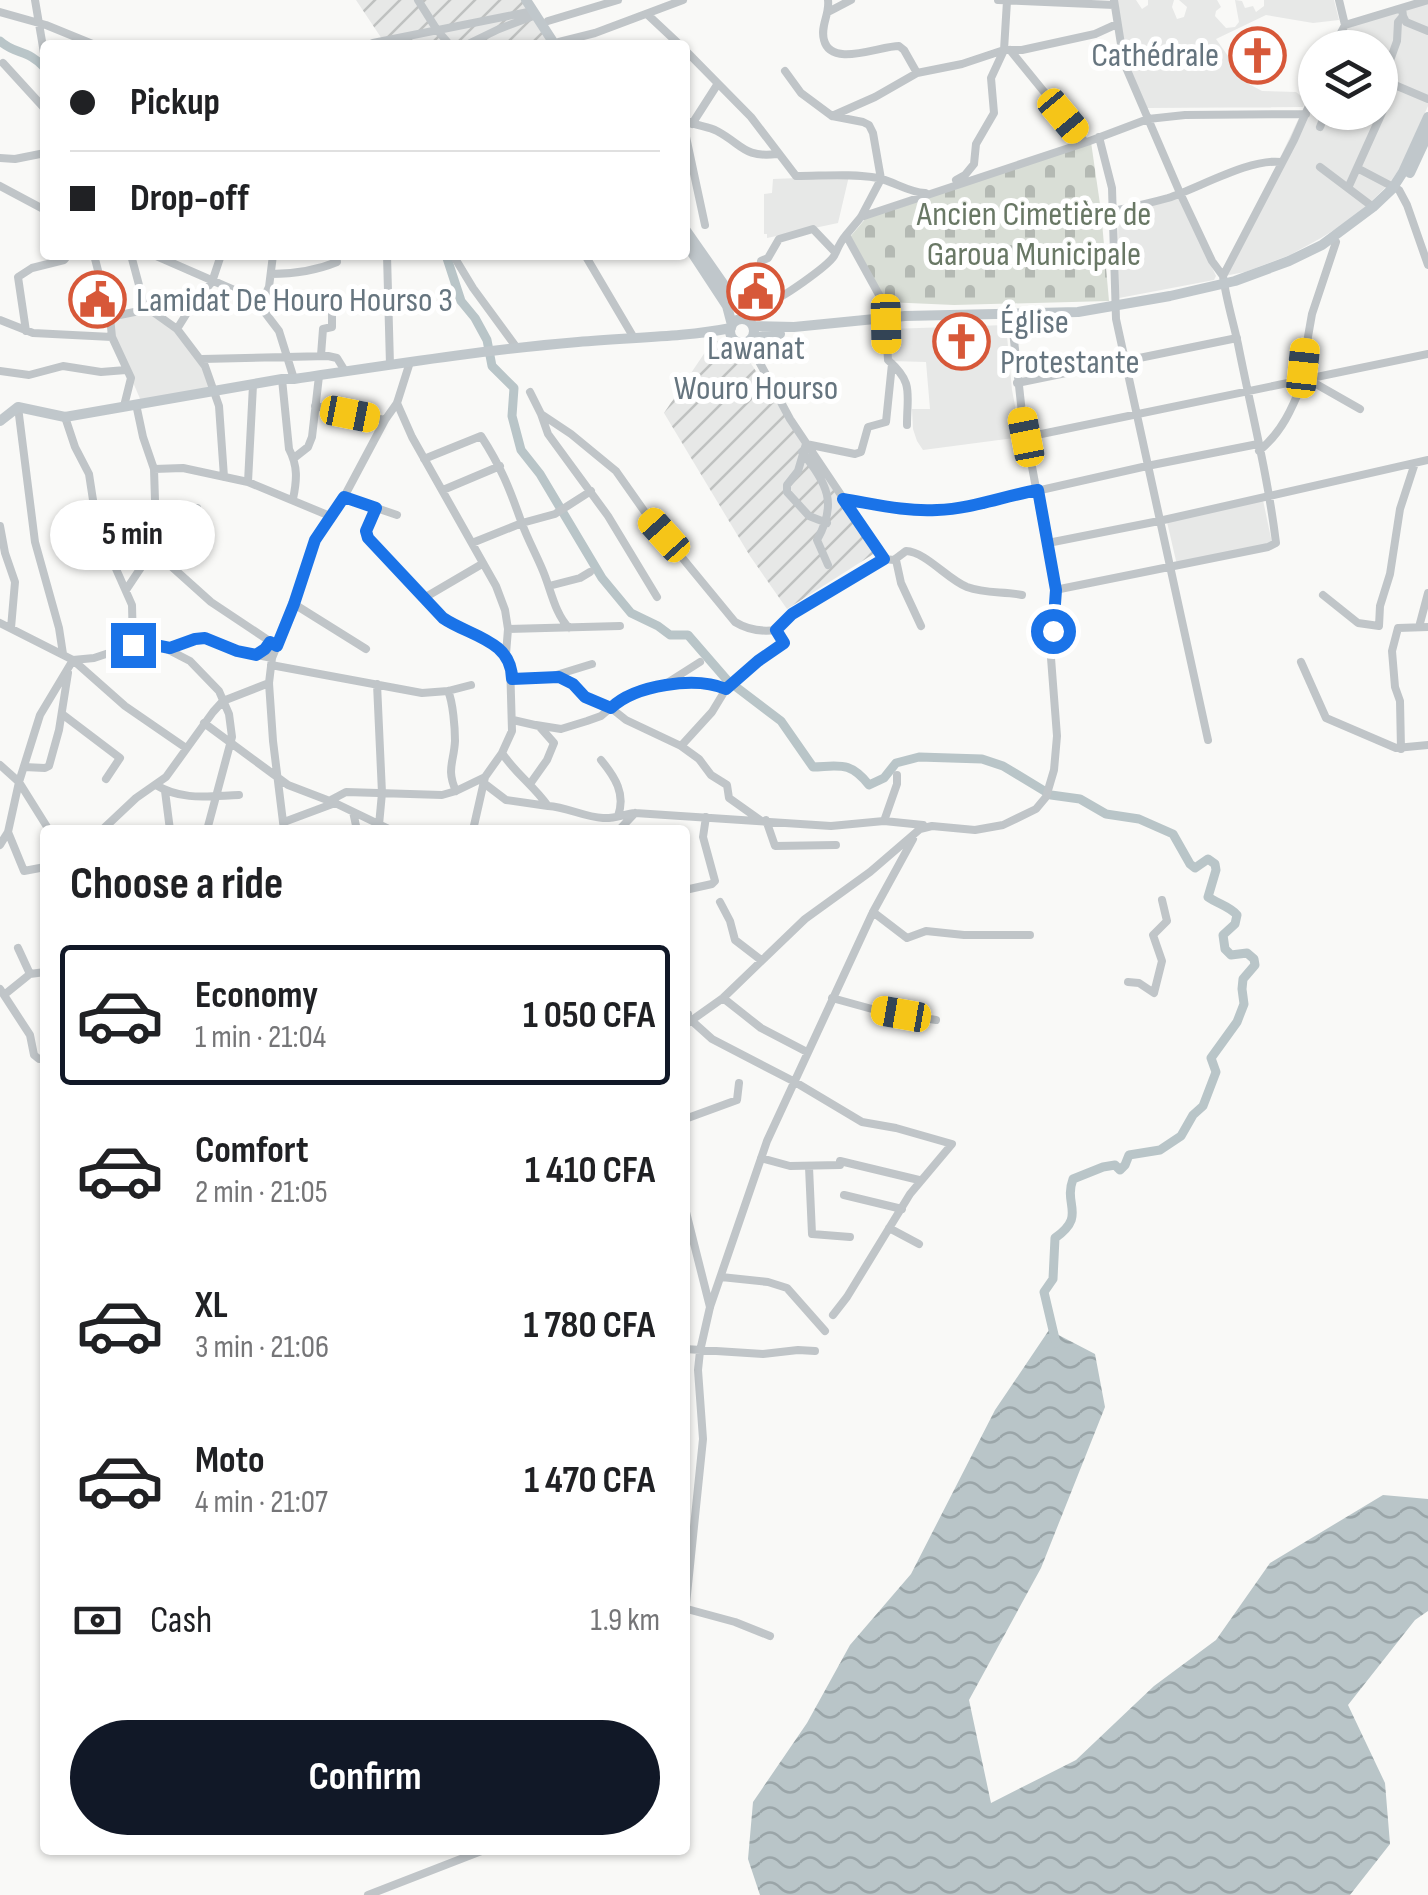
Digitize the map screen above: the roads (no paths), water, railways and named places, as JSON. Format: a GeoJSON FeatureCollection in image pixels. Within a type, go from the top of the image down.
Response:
{"type":"FeatureCollection","features":[{"type":"Feature","properties":{"kind":"main road"},"geometry":{"type":"LineString","coordinates":[[526,0],[556,40]]}},
{"type":"Feature","properties":{"kind":"main road"},"geometry":{"type":"LineString","coordinates":[[534,9],[548,21],[557,40]]}},
{"type":"Feature","properties":{"kind":"main road"},"geometry":{"type":"LineString","coordinates":[[1224,283],[1279,265],[1322,245],[1396,189],[1428,117]]}},
{"type":"Feature","properties":{"kind":"main road"},"geometry":{"type":"LineString","coordinates":[[690,250],[727,306],[732,330],[740,342],[751,332],[794,327],[1011,316],[1076,318],[1290,266],[1336,242],[1396,189],[1412,170],[1428,134]]}},
{"type":"Feature","properties":{"kind":"main road"},"geometry":{"type":"LineString","coordinates":[[690,238],[751,332]]}},
{"type":"Feature","properties":{"kind":"main road"},"geometry":{"type":"LineString","coordinates":[[0,421],[18,407],[65,417],[288,379],[497,350],[732,330],[740,320],[751,332]]}},
{"type":"Feature","properties":{"kind":"street"},"geometry":{"type":"LineString","coordinates":[[34,0],[41,40]]}},
{"type":"Feature","properties":{"kind":"street"},"geometry":{"type":"LineString","coordinates":[[418,0],[446,40]]}},
{"type":"Feature","properties":{"kind":"street"},"geometry":{"type":"LineString","coordinates":[[548,21],[618,0]]}},
{"type":"Feature","properties":{"kind":"street"},"geometry":{"type":"LineString","coordinates":[[573,40],[683,0]]}},
{"type":"Feature","properties":{"kind":"street"},"geometry":{"type":"LineString","coordinates":[[828,0],[830,11],[823,33],[833,52],[848,54],[898,46],[916,73]]}},
{"type":"Feature","properties":{"kind":"street"},"geometry":{"type":"LineString","coordinates":[[830,11],[852,0]]}},
{"type":"Feature","properties":{"kind":"street"},"geometry":{"type":"LineString","coordinates":[[998,0],[1114,2],[1124,64],[1224,283],[1276,543],[1169,569],[1056,590]]}},
{"type":"Feature","properties":{"kind":"street"},"geometry":{"type":"LineString","coordinates":[[944,188],[964,175],[976,159],[976,144],[994,112],[991,78],[1007,50],[1008,0]]}},
{"type":"Feature","properties":{"kind":"street"},"geometry":{"type":"LineString","coordinates":[[1345,25],[1402,12],[1428,0]]}},
{"type":"Feature","properties":{"kind":"street"},"geometry":{"type":"LineString","coordinates":[[1340,1],[1343,30]]}},
{"type":"Feature","properties":{"kind":"street"},"geometry":{"type":"LineString","coordinates":[[388,40],[534,9]]}},
{"type":"Feature","properties":{"kind":"street"},"geometry":{"type":"LineString","coordinates":[[484,40],[534,9]]}},
{"type":"Feature","properties":{"kind":"street"},"geometry":{"type":"LineString","coordinates":[[0,12],[82,40]]}},
{"type":"Feature","properties":{"kind":"street"},"geometry":{"type":"LineString","coordinates":[[1402,12],[1406,22],[1428,31]]}},
{"type":"Feature","properties":{"kind":"street"},"geometry":{"type":"LineString","coordinates":[[1398,30],[1402,12]]}},
{"type":"Feature","properties":{"kind":"street"},"geometry":{"type":"LineString","coordinates":[[648,15],[670,40]]}},
{"type":"Feature","properties":{"kind":"street"},"geometry":{"type":"LineString","coordinates":[[832,116],[916,73],[1007,50],[1095,34],[1117,24]]}},
{"type":"Feature","properties":{"kind":"street"},"geometry":{"type":"LineString","coordinates":[[1007,50],[1086,142]]}},
{"type":"Feature","properties":{"kind":"street"},"geometry":{"type":"LineString","coordinates":[[690,55],[752,117],[796,176],[882,179],[928,193]]}},
{"type":"Feature","properties":{"kind":"street"},"geometry":{"type":"LineString","coordinates":[[3,63],[40,104]]}},
{"type":"Feature","properties":{"kind":"street"},"geometry":{"type":"LineString","coordinates":[[785,71],[796,87],[832,116],[869,126],[882,179],[833,258],[788,294],[768,302],[759,277],[761,261],[768,258],[779,239],[813,230],[834,251]]}},
{"type":"Feature","properties":{"kind":"street"},"geometry":{"type":"LineString","coordinates":[[690,121],[717,84]]}},
{"type":"Feature","properties":{"kind":"street"},"geometry":{"type":"LineString","coordinates":[[1398,88],[1428,100]]}},
{"type":"Feature","properties":{"kind":"street"},"geometry":{"type":"LineString","coordinates":[[861,217],[1148,119],[1298,114]]}},
{"type":"Feature","properties":{"kind":"street"},"geometry":{"type":"LineString","coordinates":[[690,122],[718,132],[752,154],[777,154]]}},
{"type":"Feature","properties":{"kind":"street"},"geometry":{"type":"LineString","coordinates":[[1224,283],[1298,129]]}},
{"type":"Feature","properties":{"kind":"street"},"geometry":{"type":"LineString","coordinates":[[1348,188],[1374,130]]}},
{"type":"Feature","properties":{"kind":"street"},"geometry":{"type":"LineString","coordinates":[[1099,137],[1112,181],[1115,310],[1208,740]]}},
{"type":"Feature","properties":{"kind":"street"},"geometry":{"type":"LineString","coordinates":[[0,158],[40,153]]}},
{"type":"Feature","properties":{"kind":"street"},"geometry":{"type":"LineString","coordinates":[[1114,211],[1180,193],[1234,172],[1281,162]]}},
{"type":"Feature","properties":{"kind":"street"},"geometry":{"type":"LineString","coordinates":[[1320,167],[1373,207]]}},
{"type":"Feature","properties":{"kind":"street"},"geometry":{"type":"LineString","coordinates":[[690,168],[705,224]]}},
{"type":"Feature","properties":{"kind":"street"},"geometry":{"type":"LineString","coordinates":[[1357,168],[1396,189],[1407,205],[1428,265]]}},
{"type":"Feature","properties":{"kind":"street"},"geometry":{"type":"LineString","coordinates":[[0,186],[40,207]]}},
{"type":"Feature","properties":{"kind":"street"},"geometry":{"type":"LineString","coordinates":[[846,235],[882,302],[887,321],[888,361],[902,372],[907,382],[907,425]]}},
{"type":"Feature","properties":{"kind":"street"},"geometry":{"type":"LineString","coordinates":[[843,499],[891,507],[961,508],[1147,466],[1258,448],[1272,440],[1288,418],[1304,381],[1312,314],[1336,242]]}},
{"type":"Feature","properties":{"kind":"street"},"geometry":{"type":"LineString","coordinates":[[26,330],[18,276],[64,260]]}},
{"type":"Feature","properties":{"kind":"street"},"geometry":{"type":"LineString","coordinates":[[95,260],[112,337],[131,378],[130,405],[154,468],[156,544],[172,567],[210,602],[274,644]]}},
{"type":"Feature","properties":{"kind":"street"},"geometry":{"type":"LineString","coordinates":[[132,260],[140,294],[149,309],[177,329],[202,360],[216,392],[224,477]]}},
{"type":"Feature","properties":{"kind":"street"},"geometry":{"type":"LineString","coordinates":[[165,260],[240,293],[260,306],[276,326],[288,357],[288,449],[297,474],[292,499]]}},
{"type":"Feature","properties":{"kind":"street"},"geometry":{"type":"LineString","coordinates":[[177,329],[212,282],[219,260]]}},
{"type":"Feature","properties":{"kind":"street"},"geometry":{"type":"LineString","coordinates":[[260,306],[267,292],[272,260]]}},
{"type":"Feature","properties":{"kind":"street"},"geometry":{"type":"LineString","coordinates":[[271,274],[311,271],[335,260]]}},
{"type":"Feature","properties":{"kind":"street"},"geometry":{"type":"LineString","coordinates":[[387,260],[390,365]]}},
{"type":"Feature","properties":{"kind":"street"},"geometry":{"type":"LineString","coordinates":[[456,260],[517,348]]}},
{"type":"Feature","properties":{"kind":"street"},"geometry":{"type":"LineString","coordinates":[[588,260],[634,338]]}},
{"type":"Feature","properties":{"kind":"street"},"geometry":{"type":"LineString","coordinates":[[320,355],[323,329],[332,327],[332,304],[327,299]]}},
{"type":"Feature","properties":{"kind":"street"},"geometry":{"type":"LineString","coordinates":[[110,317],[149,309]]}},
{"type":"Feature","properties":{"kind":"street"},"geometry":{"type":"LineString","coordinates":[[486,780],[510,801],[562,806],[605,819],[636,813],[831,826],[884,821],[976,830],[1003,826],[1044,802],[1054,770],[1058,736],[1051,658],[1056,590],[1017,383],[1011,316]]}},
{"type":"Feature","properties":{"kind":"street"},"geometry":{"type":"LineString","coordinates":[[0,320],[40,334],[112,337]]}},
{"type":"Feature","properties":{"kind":"street"},"geometry":{"type":"LineString","coordinates":[[751,332],[828,493],[826,524],[817,540],[828,565]]}},
{"type":"Feature","properties":{"kind":"street"},"geometry":{"type":"LineString","coordinates":[[1017,383],[1236,338]]}},
{"type":"Feature","properties":{"kind":"street"},"geometry":{"type":"LineString","coordinates":[[1026,437],[1428,354]]}},
{"type":"Feature","properties":{"kind":"street"},"geometry":{"type":"LineString","coordinates":[[202,360],[320,355],[337,358],[345,372]]}},
{"type":"Feature","properties":{"kind":"street"},"geometry":{"type":"LineString","coordinates":[[284,825],[269,683],[274,644],[294,604],[315,540],[397,403],[410,362]]}},
{"type":"Feature","properties":{"kind":"street"},"geometry":{"type":"LineString","coordinates":[[804,448],[861,452],[868,427],[886,422],[892,364]]}},
{"type":"Feature","properties":{"kind":"street"},"geometry":{"type":"LineString","coordinates":[[0,371],[29,375],[62,366],[100,372],[126,370]]}},
{"type":"Feature","properties":{"kind":"street"},"geometry":{"type":"LineString","coordinates":[[294,458],[310,442],[319,376]]}},
{"type":"Feature","properties":{"kind":"street"},"geometry":{"type":"LineString","coordinates":[[1304,381],[1360,409]]}},
{"type":"Feature","properties":{"kind":"street"},"geometry":{"type":"LineString","coordinates":[[248,482],[253,385]]}},
{"type":"Feature","properties":{"kind":"street"},"geometry":{"type":"LineString","coordinates":[[530,392],[548,434],[590,491],[657,597]]}},
{"type":"Feature","properties":{"kind":"street"},"geometry":{"type":"LineString","coordinates":[[397,403],[496,586],[505,610],[513,720],[510,737],[486,780],[474,825]]}},
{"type":"Feature","properties":{"kind":"street"},"geometry":{"type":"LineString","coordinates":[[315,406],[385,420]]}},
{"type":"Feature","properties":{"kind":"street"},"geometry":{"type":"LineString","coordinates":[[18,407],[35,542],[63,654]]}},
{"type":"Feature","properties":{"kind":"street"},"geometry":{"type":"LineString","coordinates":[[541,414],[616,471],[646,515],[735,622],[746,629],[776,630],[792,614],[884,559],[896,560]]}},
{"type":"Feature","properties":{"kind":"street"},"geometry":{"type":"LineString","coordinates":[[65,417],[89,474],[98,526],[132,605],[133,645]]}},
{"type":"Feature","properties":{"kind":"street"},"geometry":{"type":"LineString","coordinates":[[424,458],[480,436],[510,487],[561,620],[569,628]]}},
{"type":"Feature","properties":{"kind":"street"},"geometry":{"type":"LineString","coordinates":[[804,448],[884,559]]}},
{"type":"Feature","properties":{"kind":"street"},"geometry":{"type":"LineString","coordinates":[[804,448],[787,492],[809,516],[826,524]]}},
{"type":"Feature","properties":{"kind":"street"},"geometry":{"type":"LineString","coordinates":[[1048,544],[1428,460]]}},
{"type":"Feature","properties":{"kind":"street"},"geometry":{"type":"LineString","coordinates":[[1379,626],[1400,509],[1416,463]]}},
{"type":"Feature","properties":{"kind":"street"},"geometry":{"type":"LineString","coordinates":[[443,490],[500,466]]}},
{"type":"Feature","properties":{"kind":"street"},"geometry":{"type":"LineString","coordinates":[[154,468],[183,468],[248,482],[330,516]]}},
{"type":"Feature","properties":{"kind":"street"},"geometry":{"type":"LineString","coordinates":[[472,543],[555,514],[590,491]]}},
{"type":"Feature","properties":{"kind":"street"},"geometry":{"type":"LineString","coordinates":[[344,497],[397,516]]}},
{"type":"Feature","properties":{"kind":"street"},"geometry":{"type":"LineString","coordinates":[[172,567],[192,530],[197,508]]}},
{"type":"Feature","properties":{"kind":"street"},"geometry":{"type":"LineString","coordinates":[[376,508],[367,534],[450,623],[472,632],[508,657]]}},
{"type":"Feature","properties":{"kind":"street"},"geometry":{"type":"LineString","coordinates":[[0,526],[16,582],[11,628]]}},
{"type":"Feature","properties":{"kind":"street"},"geometry":{"type":"LineString","coordinates":[[126,590],[156,544]]}},
{"type":"Feature","properties":{"kind":"street"},"geometry":{"type":"LineString","coordinates":[[896,560],[910,550],[968,587],[985,593],[1022,594]]}},
{"type":"Feature","properties":{"kind":"street"},"geometry":{"type":"LineString","coordinates":[[896,560],[901,583],[921,626]]}},
{"type":"Feature","properties":{"kind":"street"},"geometry":{"type":"LineString","coordinates":[[424,598],[482,564]]}},
{"type":"Feature","properties":{"kind":"street"},"geometry":{"type":"LineString","coordinates":[[549,586],[590,572]]}},
{"type":"Feature","properties":{"kind":"street"},"geometry":{"type":"LineString","coordinates":[[1323,595],[1358,623],[1398,628],[1424,627],[1428,593]]}},
{"type":"Feature","properties":{"kind":"street"},"geometry":{"type":"LineString","coordinates":[[294,604],[366,649]]}},
{"type":"Feature","properties":{"kind":"street"},"geometry":{"type":"LineString","coordinates":[[0,622],[72,660],[125,706],[186,748]]}},
{"type":"Feature","properties":{"kind":"street"},"geometry":{"type":"LineString","coordinates":[[508,629],[620,626]]}},
{"type":"Feature","properties":{"kind":"street"},"geometry":{"type":"LineString","coordinates":[[1398,628],[1392,651],[1394,687],[1400,701],[1401,749]]}},
{"type":"Feature","properties":{"kind":"street"},"geometry":{"type":"LineString","coordinates":[[681,746],[712,712],[726,689],[784,643],[776,630]]}},
{"type":"Feature","properties":{"kind":"street"},"geometry":{"type":"LineString","coordinates":[[170,648],[205,638],[272,662],[422,693],[472,685]]}},
{"type":"Feature","properties":{"kind":"street"},"geometry":{"type":"LineString","coordinates":[[256,655],[274,644]]}},
{"type":"Feature","properties":{"kind":"street"},"geometry":{"type":"LineString","coordinates":[[72,660],[94,658],[133,645],[170,648],[196,666],[219,690],[232,728],[209,825]]}},
{"type":"Feature","properties":{"kind":"street"},"geometry":{"type":"LineString","coordinates":[[86,670],[94,658]]}},
{"type":"Feature","properties":{"kind":"street"},"geometry":{"type":"LineString","coordinates":[[0,845],[8,832],[40,715],[72,660]]}},
{"type":"Feature","properties":{"kind":"street"},"geometry":{"type":"LineString","coordinates":[[513,720],[552,729],[568,727],[601,716],[621,699],[667,684],[700,662]]}},
{"type":"Feature","properties":{"kind":"street"},"geometry":{"type":"LineString","coordinates":[[1301,662],[1326,718],[1401,749],[1428,744]]}},
{"type":"Feature","properties":{"kind":"street"},"geometry":{"type":"LineString","coordinates":[[512,679],[553,676],[592,664]]}},
{"type":"Feature","properties":{"kind":"street"},"geometry":{"type":"LineString","coordinates":[[24,767],[49,766],[68,670]]}},
{"type":"Feature","properties":{"kind":"street"},"geometry":{"type":"LineString","coordinates":[[553,676],[699,759],[711,775],[726,784],[730,798],[763,820],[775,846],[836,844]]}},
{"type":"Feature","properties":{"kind":"street"},"geometry":{"type":"LineString","coordinates":[[107,825],[166,776],[223,701],[269,683]]}},
{"type":"Feature","properties":{"kind":"street"},"geometry":{"type":"LineString","coordinates":[[204,724],[288,784],[378,825],[382,793],[377,684]]}},
{"type":"Feature","properties":{"kind":"street"},"geometry":{"type":"LineString","coordinates":[[642,690],[684,684],[726,689]]}},
{"type":"Feature","properties":{"kind":"street"},"geometry":{"type":"LineString","coordinates":[[448,691],[453,702],[454,734],[450,774],[456,791]]}},
{"type":"Feature","properties":{"kind":"street"},"geometry":{"type":"LineString","coordinates":[[62,714],[119,757],[106,779]]}},
{"type":"Feature","properties":{"kind":"street"},"geometry":{"type":"LineString","coordinates":[[530,784],[554,746],[547,732],[536,724]]}},
{"type":"Feature","properties":{"kind":"street"},"geometry":{"type":"LineString","coordinates":[[502,754],[548,806]]}},
{"type":"Feature","properties":{"kind":"street"},"geometry":{"type":"LineString","coordinates":[[601,760],[618,786],[622,803],[618,816]]}},
{"type":"Feature","properties":{"kind":"street"},"geometry":{"type":"LineString","coordinates":[[0,765],[19,782],[46,825]]}},
{"type":"Feature","properties":{"kind":"street"},"geometry":{"type":"LineString","coordinates":[[884,821],[898,784],[897,775]]}},
{"type":"Feature","properties":{"kind":"street"},"geometry":{"type":"LineString","coordinates":[[286,825],[346,792],[436,795],[486,780]]}},
{"type":"Feature","properties":{"kind":"street"},"geometry":{"type":"LineString","coordinates":[[156,784],[165,791],[185,796],[239,796]]}},
{"type":"Feature","properties":{"kind":"street"},"geometry":{"type":"LineString","coordinates":[[165,791],[169,825]]}},
{"type":"Feature","properties":{"kind":"street"},"geometry":{"type":"LineString","coordinates":[[353,812],[357,825]]}},
{"type":"Feature","properties":{"kind":"street"},"geometry":{"type":"LineString","coordinates":[[624,825],[636,813]]}},
{"type":"Feature","properties":{"kind":"street"},"geometry":{"type":"LineString","coordinates":[[690,889],[715,883],[703,837],[706,817]]}},
{"type":"Feature","properties":{"kind":"street"},"geometry":{"type":"LineString","coordinates":[[690,1016],[723,998],[814,912],[928,826]]}},
{"type":"Feature","properties":{"kind":"street"},"geometry":{"type":"LineString","coordinates":[[8,832],[24,872],[40,868]]}},
{"type":"Feature","properties":{"kind":"street"},"geometry":{"type":"LineString","coordinates":[[690,1550],[704,1429],[699,1392],[700,1352],[710,1307],[762,1158],[806,1052],[872,912],[915,835]]}},
{"type":"Feature","properties":{"kind":"street"},"geometry":{"type":"LineString","coordinates":[[1128,982],[1139,983],[1154,993],[1162,962],[1154,934],[1167,921],[1162,900]]}},
{"type":"Feature","properties":{"kind":"street"},"geometry":{"type":"LineString","coordinates":[[720,902],[734,940],[761,960]]}},
{"type":"Feature","properties":{"kind":"street"},"geometry":{"type":"LineString","coordinates":[[872,912],[907,938],[926,931],[1030,936]]}},
{"type":"Feature","properties":{"kind":"street"},"geometry":{"type":"LineString","coordinates":[[18,948],[30,974]]}},
{"type":"Feature","properties":{"kind":"street"},"geometry":{"type":"LineString","coordinates":[[40,973],[30,974],[2,992],[30,1035],[34,1056],[40,1059]]}},
{"type":"Feature","properties":{"kind":"street"},"geometry":{"type":"LineString","coordinates":[[723,998],[761,1028],[806,1052]]}},
{"type":"Feature","properties":{"kind":"street"},"geometry":{"type":"LineString","coordinates":[[832,998],[936,1020]]}},
{"type":"Feature","properties":{"kind":"street"},"geometry":{"type":"LineString","coordinates":[[690,1021],[712,1039],[862,1122],[952,1144],[920,1180],[833,1315]]}},
{"type":"Feature","properties":{"kind":"street"},"geometry":{"type":"LineString","coordinates":[[690,1117],[737,1100],[739,1083]]}},
{"type":"Feature","properties":{"kind":"street"},"geometry":{"type":"LineString","coordinates":[[762,1158],[790,1166],[840,1163],[920,1180]]}},
{"type":"Feature","properties":{"kind":"street"},"geometry":{"type":"LineString","coordinates":[[809,1167],[812,1234],[850,1237]]}},
{"type":"Feature","properties":{"kind":"street"},"geometry":{"type":"LineString","coordinates":[[844,1194],[902,1209]]}},
{"type":"Feature","properties":{"kind":"street"},"geometry":{"type":"LineString","coordinates":[[690,1228],[710,1307]]}},
{"type":"Feature","properties":{"kind":"street"},"geometry":{"type":"LineString","coordinates":[[889,1228],[919,1244]]}},
{"type":"Feature","properties":{"kind":"street"},"geometry":{"type":"LineString","coordinates":[[721,1277],[787,1288],[825,1332]]}},
{"type":"Feature","properties":{"kind":"street"},"geometry":{"type":"LineString","coordinates":[[690,1350],[763,1354],[815,1351]]}},
{"type":"Feature","properties":{"kind":"street"},"geometry":{"type":"LineString","coordinates":[[690,1393],[699,1392]]}},
{"type":"Feature","properties":{"kind":"street"},"geometry":{"type":"LineString","coordinates":[[690,1612],[735,1622],[770,1636]]}},
{"type":"Feature","properties":{"kind":"street"},"geometry":{"type":"LineString","coordinates":[[368,1895],[471,1855]]}},
{"type":"Feature","properties":{"kind":"street"},"geometry":{"type":"LineString","coordinates":[[399,1882],[401,1895]]}},
{"type":"Feature","properties":{"kind":"water"},"geometry":{"type":"Polygon","coordinates":[[[1049,1330],[1095,1354],[1105,1407],[1041,1568],[969,1700],[991,1803],[1076,1760],[1154,1686],[1216,1640],[1270,1563],[1383,1495],[1428,1499],[1428,1611],[1415,1620],[1348,1705],[1385,1783],[1390,1844],[1350,1895],[760,1895],[748,1859],[753,1802],[807,1723],[850,1645],[911,1574],[995,1410],[1049,1330]]]}},
{"type":"Feature","properties":{"kind":"waterway"},"geometry":{"type":"LineString","coordinates":[[0,41],[40,64]]}},
{"type":"Feature","properties":{"kind":"waterway"},"geometry":{"type":"LineString","coordinates":[[448,260],[461,301],[487,340],[492,366],[514,388],[512,416],[521,450],[540,474],[602,578],[631,613],[670,635],[688,635],[727,680],[781,721],[813,767],[850,768],[869,785],[884,778],[896,763],[919,757],[982,759],[1003,766],[1051,795],[1080,799],[1106,814],[1139,819],[1173,834],[1195,868],[1208,859],[1215,864],[1208,897],[1237,915],[1235,924],[1223,935],[1225,949],[1231,955],[1247,953],[1254,959],[1255,965],[1243,979],[1244,1004],[1237,1022],[1211,1058],[1216,1072],[1203,1106],[1181,1136],[1160,1150],[1129,1155],[1120,1170],[1115,1165],[1103,1167],[1073,1179],[1072,1216],[1065,1230],[1055,1238],[1053,1279],[1044,1292],[1056,1343]]}},
{"type":"Feature","properties":{"kind":"place","name":"Cathédrale"},"geometry":{"type":"Point","coordinates":[1258,55]}},
{"type":"Feature","properties":{"kind":"place","name":"Lawanat Wouro Hourso"},"geometry":{"type":"Point","coordinates":[756,292]}},
{"type":"Feature","properties":{"kind":"place","name":"Lamidat De Houro Hourso 3"},"geometry":{"type":"Point","coordinates":[97,300]}},
{"type":"Feature","properties":{"kind":"place","name":"Église Protestante"},"geometry":{"type":"Point","coordinates":[961,342]}},
{"type":"Feature","properties":{"kind":"park label","name":"Ancien Cimetière de Garoua Municipale"},"geometry":{"type":"Point","coordinates":[1034,234]}}]}
